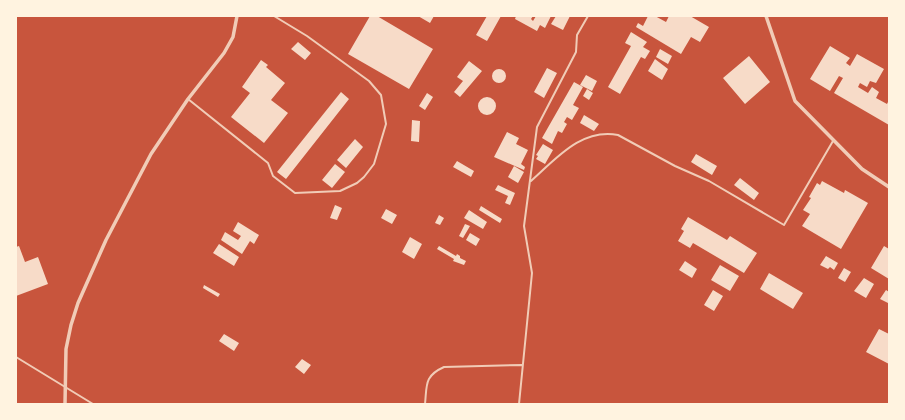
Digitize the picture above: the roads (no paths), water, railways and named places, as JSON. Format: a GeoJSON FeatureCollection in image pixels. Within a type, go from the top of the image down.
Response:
{"type":"FeatureCollection","features":[{"type":"Feature","properties":{"kind":"street"},"geometry":{"type":"LineString","coordinates":[[65,404],[64,386],[66,349],[78,303],[106,240],[151,154],[188,99],[224,53],[233,37],[237,16]]}},
{"type":"Feature","properties":{"kind":"street"},"geometry":{"type":"LineString","coordinates":[[766,16],[795,101],[862,169],[889,187]]}},
{"type":"Feature","properties":{"kind":"lane"},"geometry":{"type":"LineString","coordinates":[[188,99],[268,163],[273,176],[295,193],[340,191],[352,186],[364,177],[374,164],[386,124],[381,95],[363,77],[307,36],[274,16]]}},
{"type":"Feature","properties":{"kind":"lane"},"geometry":{"type":"LineString","coordinates":[[519,404],[532,273],[524,226],[537,127],[576,52],[577,35],[588,16]]}},
{"type":"Feature","properties":{"kind":"lane"},"geometry":{"type":"LineString","coordinates":[[530,182],[574,143],[599,134],[618,135],[675,166],[709,181],[784,225],[833,141]]}},
{"type":"Feature","properties":{"kind":"lane"},"geometry":{"type":"LineString","coordinates":[[16,357],[93,404]]}},
{"type":"Feature","properties":{"kind":"lane"},"geometry":{"type":"LineString","coordinates":[[425,404],[427,378],[435,371],[444,367],[522,365]]}}]}
